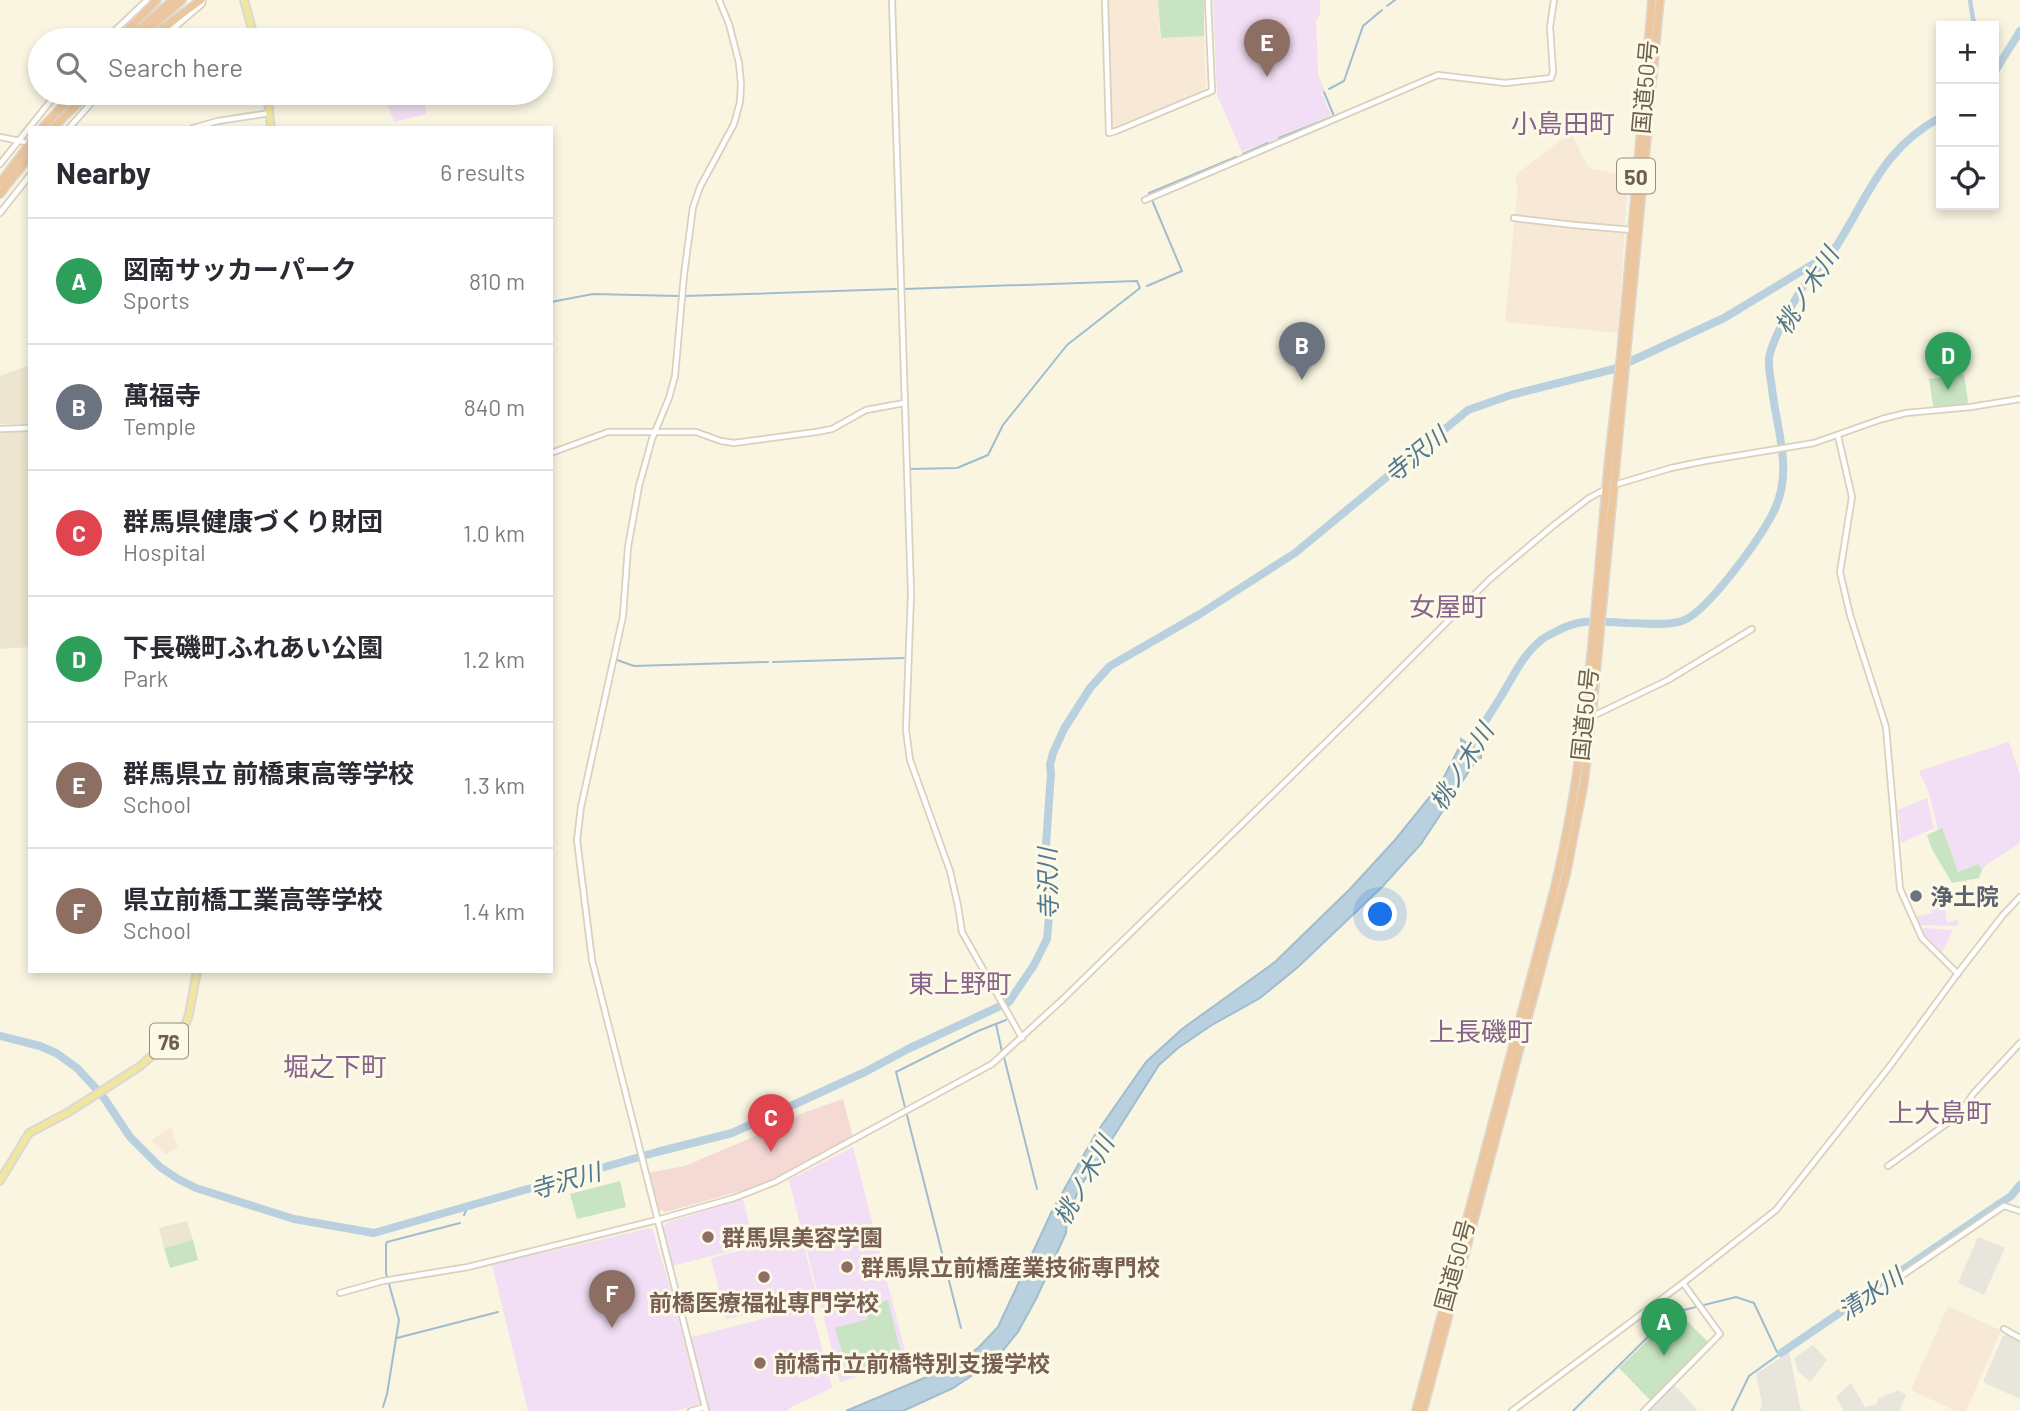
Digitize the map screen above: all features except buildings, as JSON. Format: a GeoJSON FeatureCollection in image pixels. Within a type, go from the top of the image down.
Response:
{"type":"FeatureCollection","features":[{"type":"Feature","properties":{"kind":"highway"},"geometry":{"type":"LineString","coordinates":[[130,28],[157,0]]}},
{"type":"Feature","properties":{"kind":"highway"},"geometry":{"type":"LineString","coordinates":[[141,28],[173,0]]}},
{"type":"Feature","properties":{"kind":"highway"},"geometry":{"type":"LineString","coordinates":[[150,28],[182,0]]}},
{"type":"Feature","properties":{"kind":"highway"},"geometry":{"type":"LineString","coordinates":[[163,28],[202,0]]}},
{"type":"Feature","properties":{"kind":"highway","name":"国道50号"},"geometry":{"type":"LineString","coordinates":[[1624,351],[1652,0]]}},
{"type":"Feature","properties":{"kind":"highway","name":"国道50号"},"geometry":{"type":"LineString","coordinates":[[1600,597],[1606,488],[1624,351],[1660,0]]}},
{"type":"Feature","properties":{"kind":"highway"},"geometry":{"type":"LineString","coordinates":[[43,126],[59,105]]}},
{"type":"Feature","properties":{"kind":"highway"},"geometry":{"type":"LineString","coordinates":[[44,126],[64,105]]}},
{"type":"Feature","properties":{"kind":"highway"},"geometry":{"type":"LineString","coordinates":[[55,126],[75,105]]}},
{"type":"Feature","properties":{"kind":"highway"},"geometry":{"type":"LineString","coordinates":[[0,183],[24,142]]}},
{"type":"Feature","properties":{"kind":"highway"},"geometry":{"type":"LineString","coordinates":[[0,194],[28,159]]}},
{"type":"Feature","properties":{"kind":"highway","name":"国道50号"},"geometry":{"type":"LineString","coordinates":[[1416,1411],[1559,873],[1580,756],[1595,645],[1614,485],[1621,372]]}},
{"type":"Feature","properties":{"kind":"highway","name":"国道50号"},"geometry":{"type":"LineString","coordinates":[[1423,1411],[1566,875],[1584,783],[1592,716],[1595,645]]}},
{"type":"Feature","properties":{"kind":"main road"},"geometry":{"type":"LineString","coordinates":[[244,0],[252,28]]}},
{"type":"Feature","properties":{"kind":"main road"},"geometry":{"type":"LineString","coordinates":[[269,105],[271,126]]}},
{"type":"Feature","properties":{"kind":"main road","name":"76"},"geometry":{"type":"LineString","coordinates":[[0,1181],[29,1133],[92,1097],[146,1062],[167,1044],[186,1023],[197,973]]}},
{"type":"Feature","properties":{"kind":"street"},"geometry":{"type":"LineString","coordinates":[[118,28],[147,0]]}},
{"type":"Feature","properties":{"kind":"street"},"geometry":{"type":"LineString","coordinates":[[174,28],[202,4],[202,0]]}},
{"type":"Feature","properties":{"kind":"street"},"geometry":{"type":"LineString","coordinates":[[691,1411],[706,1409],[592,960],[577,840],[581,807],[624,616],[628,547],[634,508],[641,476],[675,376],[693,207],[703,181],[734,124],[740,102],[739,63],[729,24],[719,0]]}},
{"type":"Feature","properties":{"kind":"street"},"geometry":{"type":"LineString","coordinates":[[892,0],[911,593],[907,746],[919,788],[950,871],[962,932],[1022,1038]]}},
{"type":"Feature","properties":{"kind":"street"},"geometry":{"type":"LineString","coordinates":[[1105,0],[1109,133],[1212,91],[1208,0]]}},
{"type":"Feature","properties":{"kind":"street"},"geometry":{"type":"LineString","coordinates":[[1145,200],[1438,75],[1505,83],[1551,78],[1553,72],[1550,27],[1554,0]]}},
{"type":"Feature","properties":{"kind":"street"},"geometry":{"type":"LineString","coordinates":[[35,126],[49,105]]}},
{"type":"Feature","properties":{"kind":"street"},"geometry":{"type":"LineString","coordinates":[[71,126],[89,105]]}},
{"type":"Feature","properties":{"kind":"street"},"geometry":{"type":"LineString","coordinates":[[200,126],[270,113]]}},
{"type":"Feature","properties":{"kind":"street"},"geometry":{"type":"LineString","coordinates":[[0,137],[24,142]]}},
{"type":"Feature","properties":{"kind":"street"},"geometry":{"type":"LineString","coordinates":[[0,164],[24,142]]}},
{"type":"Feature","properties":{"kind":"street"},"geometry":{"type":"LineString","coordinates":[[0,213],[28,178]]}},
{"type":"Feature","properties":{"kind":"street"},"geometry":{"type":"LineString","coordinates":[[1514,218],[1632,230]]}},
{"type":"Feature","properties":{"kind":"street"},"geometry":{"type":"LineString","coordinates":[[340,1293],[383,1281],[468,1267],[734,1198],[775,1182],[979,1073],[1000,1059],[1022,1038],[1490,579],[1553,525],[1606,488],[1671,468],[1800,446],[1906,413],[2020,399]]}},
{"type":"Feature","properties":{"kind":"street"},"geometry":{"type":"LineString","coordinates":[[553,452],[606,432],[696,432],[721,441],[740,443],[832,429],[866,410],[904,403]]}},
{"type":"Feature","properties":{"kind":"street"},"geometry":{"type":"LineString","coordinates":[[0,429],[28,428]]}},
{"type":"Feature","properties":{"kind":"street"},"geometry":{"type":"LineString","coordinates":[[1838,436],[1852,497],[1840,572],[1850,615],[1886,727],[1900,889],[1922,938],[1958,974]]}},
{"type":"Feature","properties":{"kind":"street"},"geometry":{"type":"LineString","coordinates":[[1592,716],[1668,680],[1752,629]]}},
{"type":"Feature","properties":{"kind":"street"},"geometry":{"type":"LineString","coordinates":[[1512,1411],[1776,1210],[1890,1066],[2003,915],[2020,897]]}},
{"type":"Feature","properties":{"kind":"street"},"geometry":{"type":"LineString","coordinates":[[1888,1166],[1960,1114],[1973,1094],[2020,1043]]}},
{"type":"Feature","properties":{"kind":"street"},"geometry":{"type":"LineString","coordinates":[[1866,1300],[2003,1206],[2020,1211]]}},
{"type":"Feature","properties":{"kind":"street"},"geometry":{"type":"LineString","coordinates":[[1644,1411],[1720,1334],[1683,1283]]}},
{"type":"Feature","properties":{"kind":"street"},"geometry":{"type":"LineString","coordinates":[[2004,1329],[2020,1338]]}},
{"type":"Feature","properties":{"kind":"shaded area"},"geometry":{"type":"Polygon","coordinates":[[[1108,0],[1158,0],[1160,37],[1204,36],[1204,90],[1112,126],[1108,0]]]}},
{"type":"Feature","properties":{"kind":"shaded area"},"geometry":{"type":"Polygon","coordinates":[[[1213,0],[1320,0],[1320,15],[1316,20],[1318,75],[1325,90],[1321,92],[1331,115],[1279,137],[1279,140],[1242,152],[1217,95],[1213,0]]]}},
{"type":"Feature","properties":{"kind":"shaded area"},"geometry":{"type":"Polygon","coordinates":[[[388,105],[425,105],[426,114],[394,122],[388,105]]]}},
{"type":"Feature","properties":{"kind":"shaded area"},"geometry":{"type":"Polygon","coordinates":[[[1570,133],[1587,165],[1592,169],[1624,175],[1628,179],[1618,333],[1505,322],[1518,185],[1515,181],[1518,173],[1570,133]]]}},
{"type":"Feature","properties":{"kind":"shaded area"},"geometry":{"type":"Polygon","coordinates":[[[28,366],[28,424],[0,424],[0,376],[28,366]]]}},
{"type":"Feature","properties":{"kind":"shaded area"},"geometry":{"type":"Polygon","coordinates":[[[28,431],[28,647],[0,649],[0,432],[28,431]]]}},
{"type":"Feature","properties":{"kind":"shaded area"},"geometry":{"type":"Polygon","coordinates":[[[2009,742],[2020,775],[2020,843],[1982,870],[1978,864],[1958,872],[1942,829],[1938,830],[1929,793],[1919,771],[2009,742]]]}},
{"type":"Feature","properties":{"kind":"shaded area"},"geometry":{"type":"Polygon","coordinates":[[[1927,798],[1934,828],[1901,843],[1898,810],[1927,798]]]}},
{"type":"Feature","properties":{"kind":"shaded area"},"geometry":{"type":"Polygon","coordinates":[[[1944,904],[1947,922],[1959,920],[1957,926],[1920,925],[1917,916],[1932,913],[1931,907],[1944,904]]]}},
{"type":"Feature","properties":{"kind":"shaded area"},"geometry":{"type":"Polygon","coordinates":[[[1924,928],[1953,930],[1942,952],[1925,935],[1924,928]]]}},
{"type":"Feature","properties":{"kind":"shaded area"},"geometry":{"type":"Polygon","coordinates":[[[843,1099],[853,1137],[788,1172],[744,1190],[666,1212],[657,1209],[648,1173],[685,1166],[762,1133],[765,1138],[773,1135],[771,1129],[800,1114],[843,1099]]]}},
{"type":"Feature","properties":{"kind":"shaded area"},"geometry":{"type":"Polygon","coordinates":[[[171,1127],[178,1148],[166,1154],[151,1141],[171,1127]]]}},
{"type":"Feature","properties":{"kind":"shaded area","name":"群馬県立前橋産業技術専門校"},"geometry":{"type":"Polygon","coordinates":[[[853,1147],[905,1351],[904,1354],[840,1382],[789,1180],[853,1147]]]}},
{"type":"Feature","properties":{"kind":"shaded area","name":"群馬県美容学園"},"geometry":{"type":"Polygon","coordinates":[[[743,1199],[754,1245],[672,1266],[663,1228],[668,1222],[743,1199]]]}},
{"type":"Feature","properties":{"kind":"shaded area"},"geometry":{"type":"Polygon","coordinates":[[[187,1221],[193,1240],[164,1248],[159,1228],[187,1221]]]}},
{"type":"Feature","properties":{"kind":"shaded area"},"geometry":{"type":"Polygon","coordinates":[[[650,1228],[671,1291],[700,1404],[675,1411],[528,1411],[492,1265],[650,1228]]]}},
{"type":"Feature","properties":{"kind":"shaded area","name":"前橋医療福祉専門学校"},"geometry":{"type":"Polygon","coordinates":[[[801,1235],[817,1297],[726,1319],[711,1258],[801,1235]]]}},
{"type":"Feature","properties":{"kind":"shaded area"},"geometry":{"type":"Polygon","coordinates":[[[1978,1237],[2005,1248],[1984,1295],[1958,1283],[1978,1237]]]}},
{"type":"Feature","properties":{"kind":"shaded area"},"geometry":{"type":"Polygon","coordinates":[[[1948,1306],[2000,1330],[1966,1411],[1956,1411],[1911,1390],[1948,1306]]]}},
{"type":"Feature","properties":{"kind":"shaded area","name":"前橋市立前橋特別支援学校"},"geometry":{"type":"Polygon","coordinates":[[[810,1307],[832,1387],[787,1411],[707,1411],[689,1340],[692,1337],[810,1307]]]}},
{"type":"Feature","properties":{"kind":"shaded area"},"geometry":{"type":"Polygon","coordinates":[[[2003,1336],[2020,1341],[2020,1399],[1983,1382],[2003,1336]]]}},
{"type":"Feature","properties":{"kind":"shaded area"},"geometry":{"type":"Polygon","coordinates":[[[1813,1345],[1827,1360],[1810,1382],[1798,1371],[1794,1358],[1813,1345]]]}},
{"type":"Feature","properties":{"kind":"shaded area"},"geometry":{"type":"Polygon","coordinates":[[[1789,1352],[1801,1411],[1760,1411],[1762,1404],[1756,1374],[1789,1352]]]}},
{"type":"Feature","properties":{"kind":"shaded area"},"geometry":{"type":"Polygon","coordinates":[[[1851,1383],[1865,1407],[1876,1404],[1878,1399],[1898,1390],[1906,1395],[1899,1411],[1844,1411],[1836,1397],[1851,1383]]]}},
{"type":"Feature","properties":{"kind":"shaded area"},"geometry":{"type":"Polygon","coordinates":[[[1674,1385],[1696,1411],[1648,1411],[1674,1385]]]}},
{"type":"Feature","properties":{"kind":"green space"},"geometry":{"type":"Polygon","coordinates":[[[1158,0],[1204,0],[1204,36],[1161,38],[1158,0]]]}},
{"type":"Feature","properties":{"kind":"green space"},"geometry":{"type":"Polygon","coordinates":[[[1964,374],[1968,402],[1935,407],[1929,379],[1964,374]]]}},
{"type":"Feature","properties":{"kind":"green space"},"geometry":{"type":"Polygon","coordinates":[[[1942,828],[1958,872],[1978,864],[1982,870],[1979,878],[1952,883],[1927,835],[1942,828]]]}},
{"type":"Feature","properties":{"kind":"green space"},"geometry":{"type":"Polygon","coordinates":[[[620,1181],[626,1207],[577,1219],[570,1194],[620,1181]]]}},
{"type":"Feature","properties":{"kind":"green space"},"geometry":{"type":"Polygon","coordinates":[[[193,1240],[198,1260],[170,1268],[164,1248],[193,1240]]]}},
{"type":"Feature","properties":{"kind":"green space"},"geometry":{"type":"Polygon","coordinates":[[[888,1300],[900,1350],[881,1355],[870,1367],[849,1376],[835,1328],[868,1319],[865,1306],[888,1300]]]}},
{"type":"Feature","properties":{"kind":"green space"},"geometry":{"type":"Polygon","coordinates":[[[1679,1313],[1709,1343],[1650,1400],[1619,1368],[1673,1315],[1679,1313]]]}},
{"type":"Feature","properties":{"kind":"water"},"geometry":{"type":"Polygon","coordinates":[[[1461,739],[1481,752],[1481,758],[1477,759],[1421,844],[1382,887],[1298,967],[1260,998],[1212,1025],[1178,1048],[1159,1065],[1081,1185],[1067,1217],[1066,1233],[1037,1297],[1018,1332],[995,1360],[953,1388],[903,1411],[846,1411],[943,1370],[978,1348],[998,1327],[1052,1211],[1095,1135],[1146,1062],[1182,1029],[1275,962],[1350,889],[1395,840],[1441,783],[1461,739]]]}},
{"type":"Feature","properties":{"kind":"waterway"},"geometry":{"type":"LineString","coordinates":[[1387,6],[1395,0]]}},
{"type":"Feature","properties":{"kind":"waterway"},"geometry":{"type":"LineString","coordinates":[[1970,0],[1974,21]]}},
{"type":"Feature","properties":{"kind":"waterway"},"geometry":{"type":"LineString","coordinates":[[1329,89],[1344,81],[1363,26],[1382,10]]}},
{"type":"Feature","properties":{"kind":"waterway","name":"桃ノ木川"},"geometry":{"type":"LineString","coordinates":[[1999,65],[2020,31]]}},
{"type":"Feature","properties":{"kind":"waterway"},"geometry":{"type":"LineString","coordinates":[[1279,138],[1334,116],[1324,92]]}},
{"type":"Feature","properties":{"kind":"waterway","name":"桃ノ木川"},"geometry":{"type":"LineString","coordinates":[[1467,752],[1522,661],[1543,639],[1566,627],[1584,622],[1662,624],[1682,621],[1705,604],[1745,556],[1773,513],[1782,483],[1782,452],[1769,366],[1775,340],[1804,285],[1834,250],[1890,159],[1904,144],[1936,120]]}},
{"type":"Feature","properties":{"kind":"waterway"},"geometry":{"type":"LineString","coordinates":[[1243,154],[1268,143]]}},
{"type":"Feature","properties":{"kind":"waterway"},"geometry":{"type":"LineString","coordinates":[[1149,193],[1236,157]]}},
{"type":"Feature","properties":{"kind":"waterway"},"geometry":{"type":"LineString","coordinates":[[1147,286],[1182,271],[1152,200]]}},
{"type":"Feature","properties":{"kind":"waterway","name":"寺沢川"},"geometry":{"type":"LineString","coordinates":[[0,1036],[40,1046],[56,1053],[77,1068],[102,1095],[130,1137],[160,1167],[178,1179],[196,1188],[294,1219],[374,1233],[732,1133],[1009,1002],[1034,965],[1047,939],[1050,905],[1045,859],[1053,753],[1064,729],[1090,688],[1110,666],[1200,614],[1295,553],[1468,410],[1511,395],[1614,369],[1724,318],[1833,252]]}},
{"type":"Feature","properties":{"kind":"waterway"},"geometry":{"type":"LineString","coordinates":[[904,289],[1137,281],[1140,288],[1067,345],[1003,425],[988,455],[957,468],[910,469],[910,507]]}},
{"type":"Feature","properties":{"kind":"waterway"},"geometry":{"type":"LineString","coordinates":[[685,296],[896,289]]}},
{"type":"Feature","properties":{"kind":"waterway"},"geometry":{"type":"LineString","coordinates":[[553,302],[593,294],[678,296]]}},
{"type":"Feature","properties":{"kind":"waterway"},"geometry":{"type":"LineString","coordinates":[[911,652],[912,635]]}},
{"type":"Feature","properties":{"kind":"waterway"},"geometry":{"type":"LineString","coordinates":[[773,662],[904,658]]}},
{"type":"Feature","properties":{"kind":"waterway"},"geometry":{"type":"LineString","coordinates":[[617,660],[634,666],[768,662]]}},
{"type":"Feature","properties":{"kind":"waterway"},"geometry":{"type":"LineString","coordinates":[[961,1328],[896,1072],[1006,1020]]}},
{"type":"Feature","properties":{"kind":"waterway"},"geometry":{"type":"LineString","coordinates":[[996,1024],[1002,1052]]}},
{"type":"Feature","properties":{"kind":"waterway"},"geometry":{"type":"LineString","coordinates":[[1004,1057],[1037,1189]]}},
{"type":"Feature","properties":{"kind":"waterway","name":"清水川"},"geometry":{"type":"LineString","coordinates":[[1781,1353],[2011,1196],[2020,1185]]}},
{"type":"Feature","properties":{"kind":"waterway","name":"寺沢川"},"geometry":{"type":"LineString","coordinates":[[464,1215],[468,1206]]}},
{"type":"Feature","properties":{"kind":"waterway"},"geometry":{"type":"LineString","coordinates":[[383,1407],[399,1320],[386,1273],[386,1244],[460,1223]]}},
{"type":"Feature","properties":{"kind":"waterway"},"geometry":{"type":"LineString","coordinates":[[1573,1411],[1672,1313],[1736,1297],[1754,1303],[1777,1352],[1781,1353],[1749,1376],[1732,1411]]}},
{"type":"Feature","properties":{"kind":"waterway"},"geometry":{"type":"LineString","coordinates":[[397,1338],[498,1312]]}},
{"type":"Feature","properties":{"kind":"place","name":"群馬県立 前橋東高等学校"},"geometry":{"type":"Point","coordinates":[1267,77]}},
{"type":"Feature","properties":{"kind":"place","name":"萬福寺"},"geometry":{"type":"Point","coordinates":[1302,380]}},
{"type":"Feature","properties":{"kind":"place","name":"下長磯町ふれあい公園"},"geometry":{"type":"Point","coordinates":[1948,390]}},
{"type":"Feature","properties":{"kind":"place","name":"浄土院"},"geometry":{"type":"Point","coordinates":[1916,896]}},
{"type":"Feature","properties":{"kind":"place","name":"群馬県健康づくり財団"},"geometry":{"type":"Point","coordinates":[771,1152]}},
{"type":"Feature","properties":{"kind":"place","name":"群馬県美容学園"},"geometry":{"type":"Point","coordinates":[708,1237]}},
{"type":"Feature","properties":{"kind":"place","name":"群馬県立前橋産業技術専門校"},"geometry":{"type":"Point","coordinates":[847,1267]}},
{"type":"Feature","properties":{"kind":"place","name":"前橋医療福祉専門学校"},"geometry":{"type":"Point","coordinates":[764,1277]}},
{"type":"Feature","properties":{"kind":"place","name":"県立前橋工業高等学校"},"geometry":{"type":"Point","coordinates":[612,1328]}},
{"type":"Feature","properties":{"kind":"place","name":"図南サッカーパーク"},"geometry":{"type":"Point","coordinates":[1664,1356]}},
{"type":"Feature","properties":{"kind":"place","name":"前橋市立前橋特別支援学校"},"geometry":{"type":"Point","coordinates":[760,1363]}},
{"type":"Feature","properties":{"kind":"district","name":"小島田町"},"geometry":{"type":"Point","coordinates":[1563,122]}},
{"type":"Feature","properties":{"kind":"district","name":"女屋町"},"geometry":{"type":"Point","coordinates":[1448,605]}},
{"type":"Feature","properties":{"kind":"district","name":"東上野町"},"geometry":{"type":"Point","coordinates":[960,982]}},
{"type":"Feature","properties":{"kind":"district","name":"上長磯町"},"geometry":{"type":"Point","coordinates":[1481,1030]}},
{"type":"Feature","properties":{"kind":"district","name":"堀之下町"},"geometry":{"type":"Point","coordinates":[335,1065]}},
{"type":"Feature","properties":{"kind":"district","name":"上大島町"},"geometry":{"type":"Point","coordinates":[1940,1111]}}]}
